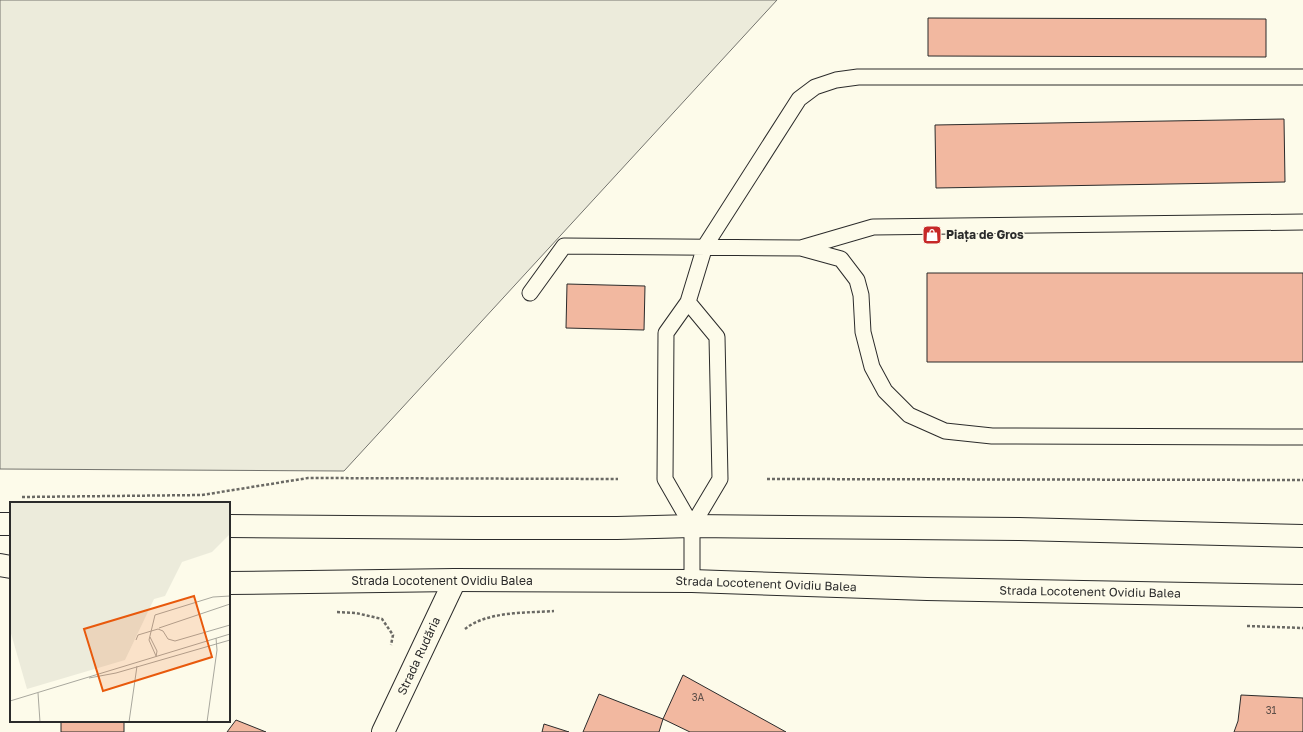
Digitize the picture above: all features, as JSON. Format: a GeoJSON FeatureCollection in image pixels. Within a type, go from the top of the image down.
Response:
{"type":"FeatureCollection","features":[{"type":"Feature","properties":{"kind":"main road"},"geometry":{"type":"LineString","coordinates":[[230,526],[617,528],[692,526],[1019,529],[1303,536]]}},
{"type":"Feature","properties":{"kind":"main road"},"geometry":{"type":"LineString","coordinates":[[0,565],[10,567]]}},
{"type":"Feature","properties":{"kind":"main road","name":"Strada Locotenent Ovidiu Balea"},"geometry":{"type":"LineString","coordinates":[[230,583],[455,580],[692,581],[927,589],[1303,596]]}},
{"type":"Feature","properties":{"kind":"main road","name":"Strada Rudăria"},"geometry":{"type":"LineString","coordinates":[[383,732],[455,580]]}},
{"type":"Feature","properties":{"kind":"lane"},"geometry":{"type":"LineString","coordinates":[[692,581],[692,526],[665,479],[666,333],[688,302],[705,246],[799,99],[815,87],[836,80],[858,77],[1303,77]]}},
{"type":"Feature","properties":{"kind":"lane"},"geometry":{"type":"LineString","coordinates":[[801,248],[873,227],[1303,222]]}},
{"type":"Feature","properties":{"kind":"lane"},"geometry":{"type":"LineString","coordinates":[[530,293],[564,246],[801,248],[841,259],[857,280],[861,295],[863,332],[872,367],[884,391],[909,415],[945,431],[992,436],[1303,437]]}},
{"type":"Feature","properties":{"kind":"lane"},"geometry":{"type":"LineString","coordinates":[[688,302],[717,337],[720,479],[692,526]]}},
{"type":"Feature","properties":{"kind":"path"},"geometry":{"type":"LineString","coordinates":[[16,497],[202,495],[308,478],[618,479]]}},
{"type":"Feature","properties":{"kind":"path"},"geometry":{"type":"LineString","coordinates":[[767,479],[1303,480]]}},
{"type":"Feature","properties":{"kind":"path"},"geometry":{"type":"LineString","coordinates":[[332,612],[356,613],[382,618],[393,635],[390,650]]}},
{"type":"Feature","properties":{"kind":"shaded area"},"geometry":{"type":"Polygon","coordinates":[[[0,0],[777,0],[344,471],[0,469],[0,0]]]}},
{"type":"Feature","properties":{"kind":"building"},"geometry":{"type":"Polygon","coordinates":[[[928,18],[1266,19],[1266,57],[928,56],[928,18]]]}},
{"type":"Feature","properties":{"kind":"building"},"geometry":{"type":"Polygon","coordinates":[[[1284,119],[1285,182],[936,188],[935,125],[1284,119]]]}},
{"type":"Feature","properties":{"kind":"building"},"geometry":{"type":"Polygon","coordinates":[[[927,273],[1303,273],[1303,362],[927,362],[927,273]]]}},
{"type":"Feature","properties":{"kind":"building"},"geometry":{"type":"Polygon","coordinates":[[[567,284],[645,286],[644,330],[566,328],[567,284]]]}},
{"type":"Feature","properties":{"kind":"building"},"geometry":{"type":"Polygon","coordinates":[[[683,675],[786,732],[690,732],[663,719],[683,675]]]}},
{"type":"Feature","properties":{"kind":"building"},"geometry":{"type":"Polygon","coordinates":[[[599,694],[663,719],[659,732],[583,732],[599,694]]]}},
{"type":"Feature","properties":{"kind":"building"},"geometry":{"type":"Polygon","coordinates":[[[1241,695],[1303,698],[1303,732],[1234,732],[1238,721],[1241,695]]]}},
{"type":"Feature","properties":{"kind":"building"},"geometry":{"type":"Polygon","coordinates":[[[236,720],[266,732],[227,732],[236,720]]]}},
{"type":"Feature","properties":{"kind":"building"},"geometry":{"type":"Polygon","coordinates":[[[61,722],[124,722],[124,732],[61,732],[61,722]]]}},
{"type":"Feature","properties":{"kind":"building"},"geometry":{"type":"Polygon","coordinates":[[[544,724],[569,732],[542,732],[544,724]]]}},
{"type":"Feature","properties":{"kind":"place","name":"Piața de Gros"},"geometry":{"type":"Point","coordinates":[932,235]}}]}
